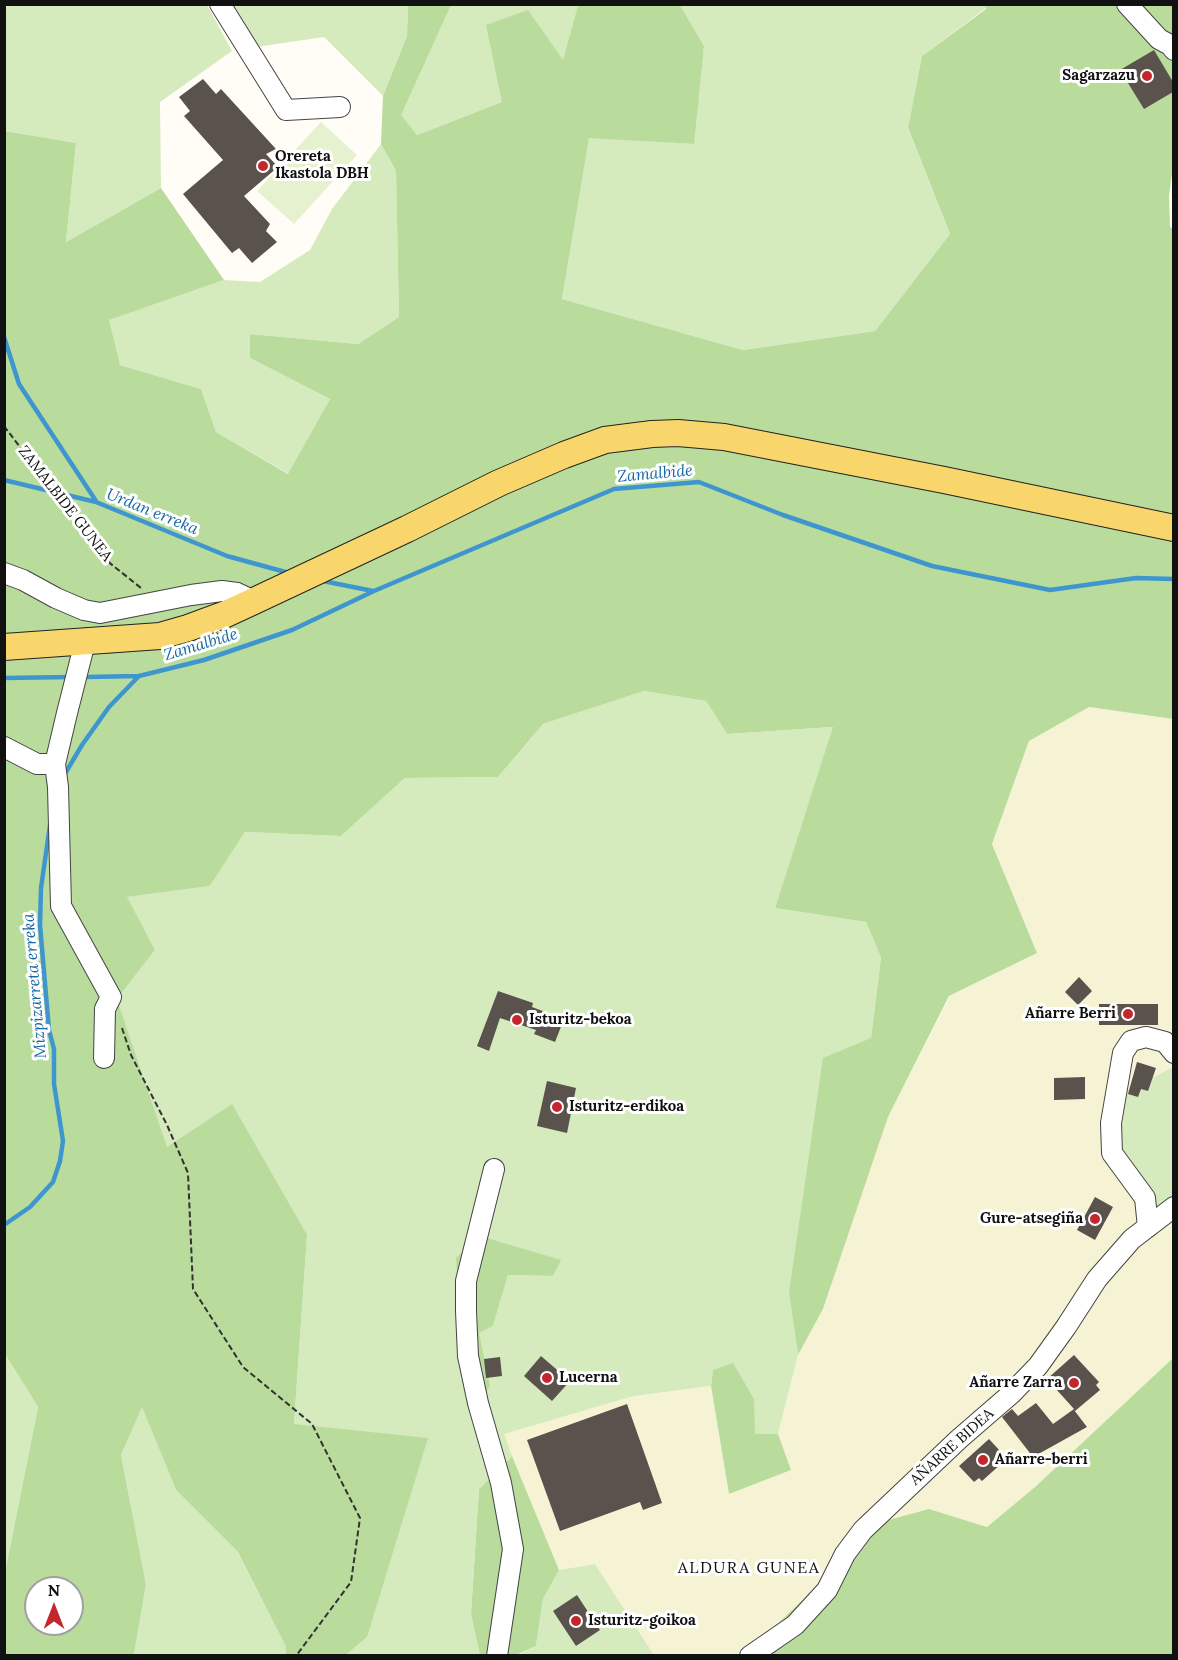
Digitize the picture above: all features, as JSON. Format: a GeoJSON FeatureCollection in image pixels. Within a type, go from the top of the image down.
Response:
{"type":"FeatureCollection","features":[{"type":"Feature","properties":{"kind":"main road"},"geometry":{"type":"LineString","coordinates":[[4,647],[160,636],[198,625],[407,529],[499,483],[564,455],[605,440],[652,434],[678,433],[724,437],[1173,528]]}},
{"type":"Feature","properties":{"kind":"street"},"geometry":{"type":"LineString","coordinates":[[220,4],[286,111],[340,106]]}},
{"type":"Feature","properties":{"kind":"street"},"geometry":{"type":"LineString","coordinates":[[1127,4],[1159,39],[1170,45],[1173,50]]}},
{"type":"Feature","properties":{"kind":"street"},"geometry":{"type":"LineString","coordinates":[[4,573],[84,610],[100,613],[222,591],[237,593],[254,601]]}},
{"type":"Feature","properties":{"kind":"street"},"geometry":{"type":"LineString","coordinates":[[85,642],[55,764],[58,787],[61,906],[111,997],[105,1009],[104,1058]]}},
{"type":"Feature","properties":{"kind":"street"},"geometry":{"type":"LineString","coordinates":[[4,747],[37,764],[55,764]]}},
{"type":"Feature","properties":{"kind":"street"},"geometry":{"type":"LineString","coordinates":[[1148,1227],[1145,1198],[1112,1153],[1111,1123],[1123,1053],[1131,1041],[1146,1037],[1165,1042],[1173,1053]]}},
{"type":"Feature","properties":{"kind":"street"},"geometry":{"type":"LineString","coordinates":[[494,1169],[466,1281],[466,1311],[468,1356],[478,1403],[501,1483],[513,1550],[497,1656]]}},
{"type":"Feature","properties":{"kind":"street","name":"AÑARRE BIDEA"},"geometry":{"type":"LineString","coordinates":[[750,1656],[795,1625],[827,1590],[844,1554],[863,1530],[907,1487],[1011,1394],[1038,1366],[1097,1279],[1132,1239],[1173,1207]]}},
{"type":"Feature","properties":{"kind":"path","name":"ZAMALBIDE GUNEA"},"geometry":{"type":"LineString","coordinates":[[4,426],[106,560],[158,601]]}},
{"type":"Feature","properties":{"kind":"path"},"geometry":{"type":"LineString","coordinates":[[121,1026],[131,1055],[167,1125],[188,1173],[193,1289],[243,1367],[312,1424],[360,1518],[351,1582],[296,1656]]}},
{"type":"Feature","properties":{"kind":"shaded area"},"geometry":{"type":"Polygon","coordinates":[[[1089,707],[1173,719],[1173,1067],[1113,1098],[1173,1209],[1173,1358],[1035,1487],[987,1527],[929,1509],[744,1655],[654,1655],[595,1564],[559,1570],[503,1434],[634,1396],[711,1386],[729,1494],[791,1470],[778,1434],[798,1355],[823,1309],[888,1117],[950,996],[1037,953],[992,844],[1029,740],[1089,707]]]}},
{"type":"Feature","properties":{"kind":"green space"},"geometry":{"type":"Polygon","coordinates":[[[4,5],[207,5],[232,51],[160,102],[161,188],[66,242],[76,143],[5,131],[4,5]]]}},
{"type":"Feature","properties":{"kind":"green space"},"geometry":{"type":"Polygon","coordinates":[[[233,5],[408,5],[407,36],[383,96],[324,37],[256,47],[233,5]]]}},
{"type":"Feature","properties":{"kind":"green space"},"geometry":{"type":"Polygon","coordinates":[[[408,5],[451,5],[401,115],[417,135],[502,102],[486,25],[528,10],[563,60],[578,5],[680,5],[704,46],[694,144],[589,138],[562,299],[743,350],[875,331],[950,234],[908,128],[922,56],[986,9],[985,5],[1173,5],[1174,159],[1169,196],[1170,227],[1174,229],[1173,719],[1089,707],[1029,741],[992,844],[1037,953],[949,996],[888,1117],[823,1309],[798,1355],[789,1293],[823,1058],[871,1038],[881,957],[866,922],[775,908],[833,727],[727,734],[706,701],[644,691],[543,724],[498,777],[405,778],[341,836],[245,832],[210,886],[127,897],[155,950],[117,999],[167,1147],[232,1104],[307,1235],[294,1424],[428,1438],[367,1637],[346,1655],[286,1655],[286,1647],[238,1552],[176,1490],[142,1407],[121,1455],[146,1584],[134,1655],[5,1655],[5,1572],[38,1407],[5,1354],[5,131],[76,143],[66,242],[161,188],[224,280],[109,320],[120,365],[201,389],[216,432],[288,474],[330,399],[250,358],[250,334],[358,344],[399,317],[396,171],[381,144],[383,96],[407,36],[408,5]]]}},
{"type":"Feature","properties":{"kind":"green space"},"geometry":{"type":"Polygon","coordinates":[[[451,5],[578,5],[563,61],[502,102],[417,135],[400,115],[451,5]]]}},
{"type":"Feature","properties":{"kind":"green space"},"geometry":{"type":"Polygon","coordinates":[[[680,5],[985,5],[986,8],[922,56],[908,129],[950,234],[875,331],[743,350],[562,299],[589,137],[693,144],[704,46],[680,5]]]}},
{"type":"Feature","properties":{"kind":"green space"},"geometry":{"type":"Polygon","coordinates":[[[321,122],[357,155],[294,224],[257,191],[321,122]]]}},
{"type":"Feature","properties":{"kind":"green space"},"geometry":{"type":"Polygon","coordinates":[[[381,144],[396,171],[399,317],[358,344],[250,334],[250,358],[330,399],[289,474],[216,432],[201,389],[120,365],[108,320],[224,280],[260,282],[310,250],[332,209],[381,144]]]}},
{"type":"Feature","properties":{"kind":"green space"},"geometry":{"type":"Polygon","coordinates":[[[644,691],[706,701],[727,734],[834,727],[775,908],[866,922],[881,956],[871,1038],[789,1293],[798,1355],[778,1434],[754,1434],[754,1399],[713,1370],[711,1386],[634,1396],[504,1434],[512,1456],[479,1489],[471,1614],[480,1655],[346,1655],[367,1637],[294,1424],[307,1235],[167,1148],[117,999],[155,950],[126,897],[210,886],[245,832],[341,836],[405,778],[498,777],[543,724],[644,691]],[[480,1236],[479,1333],[493,1326],[508,1275],[553,1276],[480,1236]]]}},
{"type":"Feature","properties":{"kind":"green space"},"geometry":{"type":"Polygon","coordinates":[[[1173,1067],[1173,1209],[1163,1217],[1116,1155],[1113,1098],[1173,1067]]]}},
{"type":"Feature","properties":{"kind":"green space"},"geometry":{"type":"Polygon","coordinates":[[[480,1236],[561,1260],[553,1276],[508,1275],[493,1326],[479,1333],[490,1386],[482,1398],[462,1365],[456,1258],[480,1236]]]}},
{"type":"Feature","properties":{"kind":"green space"},"geometry":{"type":"Polygon","coordinates":[[[5,1354],[38,1407],[5,1572],[5,1354]]]}},
{"type":"Feature","properties":{"kind":"green space"},"geometry":{"type":"Polygon","coordinates":[[[1173,1358],[1173,1655],[744,1656],[885,1521],[929,1509],[987,1527],[1035,1487],[1173,1358]]]}},
{"type":"Feature","properties":{"kind":"green space"},"geometry":{"type":"Polygon","coordinates":[[[733,1363],[754,1399],[755,1434],[778,1434],[791,1470],[729,1494],[711,1386],[713,1370],[733,1363]]]}},
{"type":"Feature","properties":{"kind":"green space"},"geometry":{"type":"Polygon","coordinates":[[[142,1406],[176,1490],[238,1552],[286,1647],[286,1655],[134,1655],[146,1584],[121,1455],[142,1406]]]}},
{"type":"Feature","properties":{"kind":"green space"},"geometry":{"type":"Polygon","coordinates":[[[512,1456],[559,1570],[543,1599],[536,1646],[516,1655],[480,1655],[471,1614],[479,1489],[512,1456]]]}},
{"type":"Feature","properties":{"kind":"green space"},"geometry":{"type":"Polygon","coordinates":[[[595,1564],[654,1655],[516,1656],[536,1646],[543,1599],[559,1570],[595,1564]]]}},
{"type":"Feature","properties":{"kind":"building","name":"Sagarzazu"},"geometry":{"type":"Polygon","coordinates":[[[1154,50],[1173,82],[1173,92],[1144,109],[1120,70],[1154,50]]]}},
{"type":"Feature","properties":{"kind":"building"},"geometry":{"type":"Polygon","coordinates":[[[203,79],[216,94],[221,89],[276,149],[266,154],[278,167],[244,196],[270,224],[266,231],[277,242],[252,263],[239,248],[232,253],[183,194],[223,160],[184,116],[190,111],[179,97],[203,79]]]}},
{"type":"Feature","properties":{"kind":"building"},"geometry":{"type":"Polygon","coordinates":[[[1079,977],[1092,991],[1078,1005],[1065,992],[1079,977]]]}},
{"type":"Feature","properties":{"kind":"building","name":"Isturitz-bekoa"},"geometry":{"type":"Polygon","coordinates":[[[498,991],[533,1003],[532,1007],[564,1019],[555,1042],[534,1034],[536,1030],[500,1018],[489,1051],[477,1046],[498,991]]]}},
{"type":"Feature","properties":{"kind":"building","name":"Añarre Berri"},"geometry":{"type":"Polygon","coordinates":[[[1099,1004],[1158,1004],[1158,1025],[1099,1025],[1099,1004]]]}},
{"type":"Feature","properties":{"kind":"building"},"geometry":{"type":"Polygon","coordinates":[[[1137,1062],[1156,1068],[1148,1091],[1141,1089],[1138,1097],[1128,1094],[1137,1062]]]}},
{"type":"Feature","properties":{"kind":"building"},"geometry":{"type":"Polygon","coordinates":[[[1085,1077],[1085,1099],[1054,1100],[1054,1078],[1085,1077]]]}},
{"type":"Feature","properties":{"kind":"building","name":"Isturitz-erdikoa"},"geometry":{"type":"Polygon","coordinates":[[[547,1081],[576,1088],[567,1133],[537,1126],[547,1081]]]}},
{"type":"Feature","properties":{"kind":"building","name":"Gure-atsegiña"},"geometry":{"type":"Polygon","coordinates":[[[1095,1197],[1113,1207],[1095,1240],[1077,1230],[1095,1197]]]}},
{"type":"Feature","properties":{"kind":"building"},"geometry":{"type":"Polygon","coordinates":[[[1074,1355],[1099,1382],[1096,1385],[1100,1390],[1074,1410],[1087,1427],[1033,1457],[1002,1417],[1012,1409],[1018,1416],[1036,1403],[1053,1424],[1074,1409],[1047,1379],[1074,1355]]]}},
{"type":"Feature","properties":{"kind":"building","name":"Lucerna"},"geometry":{"type":"Polygon","coordinates":[[[541,1356],[570,1381],[552,1401],[524,1376],[541,1356]]]}},
{"type":"Feature","properties":{"kind":"building"},"geometry":{"type":"Polygon","coordinates":[[[500,1357],[502,1376],[486,1378],[484,1359],[500,1357]]]}},
{"type":"Feature","properties":{"kind":"building"},"geometry":{"type":"Polygon","coordinates":[[[627,1404],[662,1503],[643,1510],[640,1502],[560,1531],[527,1440],[627,1404]]]}},
{"type":"Feature","properties":{"kind":"building","name":"Añarre-berri"},"geometry":{"type":"Polygon","coordinates":[[[989,1439],[1001,1452],[996,1457],[1002,1463],[982,1481],[979,1478],[974,1482],[959,1466],[989,1439]]]}},
{"type":"Feature","properties":{"kind":"building","name":"Isturitz-goikoa"},"geometry":{"type":"Polygon","coordinates":[[[577,1595],[600,1630],[576,1646],[553,1611],[577,1595]]]}},
{"type":"Feature","properties":{"kind":"waterway"},"geometry":{"type":"LineString","coordinates":[[4,337],[19,384],[96,501]]}},
{"type":"Feature","properties":{"kind":"waterway","name":"Urdan erreka"},"geometry":{"type":"LineString","coordinates":[[4,480],[96,502],[227,556],[289,573]]}},
{"type":"Feature","properties":{"kind":"waterway","name":"Zamalbide"},"geometry":{"type":"LineString","coordinates":[[86,677],[139,676],[204,660],[292,630],[374,591],[614,489],[699,482],[783,515],[932,566],[1050,590],[1136,578],[1174,579]]}},
{"type":"Feature","properties":{"kind":"waterway","name":"Urdan erreka"},"geometry":{"type":"LineString","coordinates":[[323,581],[373,591]]}},
{"type":"Feature","properties":{"kind":"waterway","name":"Mizpizarreta erreka"},"geometry":{"type":"LineString","coordinates":[[63,777],[109,707],[139,676]]}},
{"type":"Feature","properties":{"kind":"waterway","name":"Zamalbide"},"geometry":{"type":"LineString","coordinates":[[4,678],[71,677]]}},
{"type":"Feature","properties":{"kind":"waterway","name":"Mizpizarreta erreka"},"geometry":{"type":"LineString","coordinates":[[4,1225],[30,1207],[53,1182],[60,1161],[63,1141],[54,1084],[54,1049],[49,1030],[40,925],[41,888],[50,825]]}},
{"type":"Feature","properties":{"kind":"place","name":"Sagarzazu"},"geometry":{"type":"Point","coordinates":[1147,76]}},
{"type":"Feature","properties":{"kind":"place","name":"Orereta Ikastola DBH"},"geometry":{"type":"Point","coordinates":[263,166]}},
{"type":"Feature","properties":{"kind":"place","name":"Añarre Berri"},"geometry":{"type":"Point","coordinates":[1128,1014]}},
{"type":"Feature","properties":{"kind":"place","name":"Isturitz-bekoa"},"geometry":{"type":"Point","coordinates":[517,1020]}},
{"type":"Feature","properties":{"kind":"place","name":"Isturitz-erdikoa"},"geometry":{"type":"Point","coordinates":[557,1107]}},
{"type":"Feature","properties":{"kind":"place","name":"Gure-atsegiña"},"geometry":{"type":"Point","coordinates":[1095,1219]}},
{"type":"Feature","properties":{"kind":"place","name":"Lucerna"},"geometry":{"type":"Point","coordinates":[547,1378]}},
{"type":"Feature","properties":{"kind":"place","name":"Añarre Zarra"},"geometry":{"type":"Point","coordinates":[1074,1383]}},
{"type":"Feature","properties":{"kind":"place","name":"Añarre-berri"},"geometry":{"type":"Point","coordinates":[983,1460]}},
{"type":"Feature","properties":{"kind":"place","name":"Isturitz-goikoa"},"geometry":{"type":"Point","coordinates":[576,1621]}},
{"type":"Feature","properties":{"kind":"district","name":"ALDURA GUNEA"},"geometry":{"type":"Point","coordinates":[749,1568]}}]}
